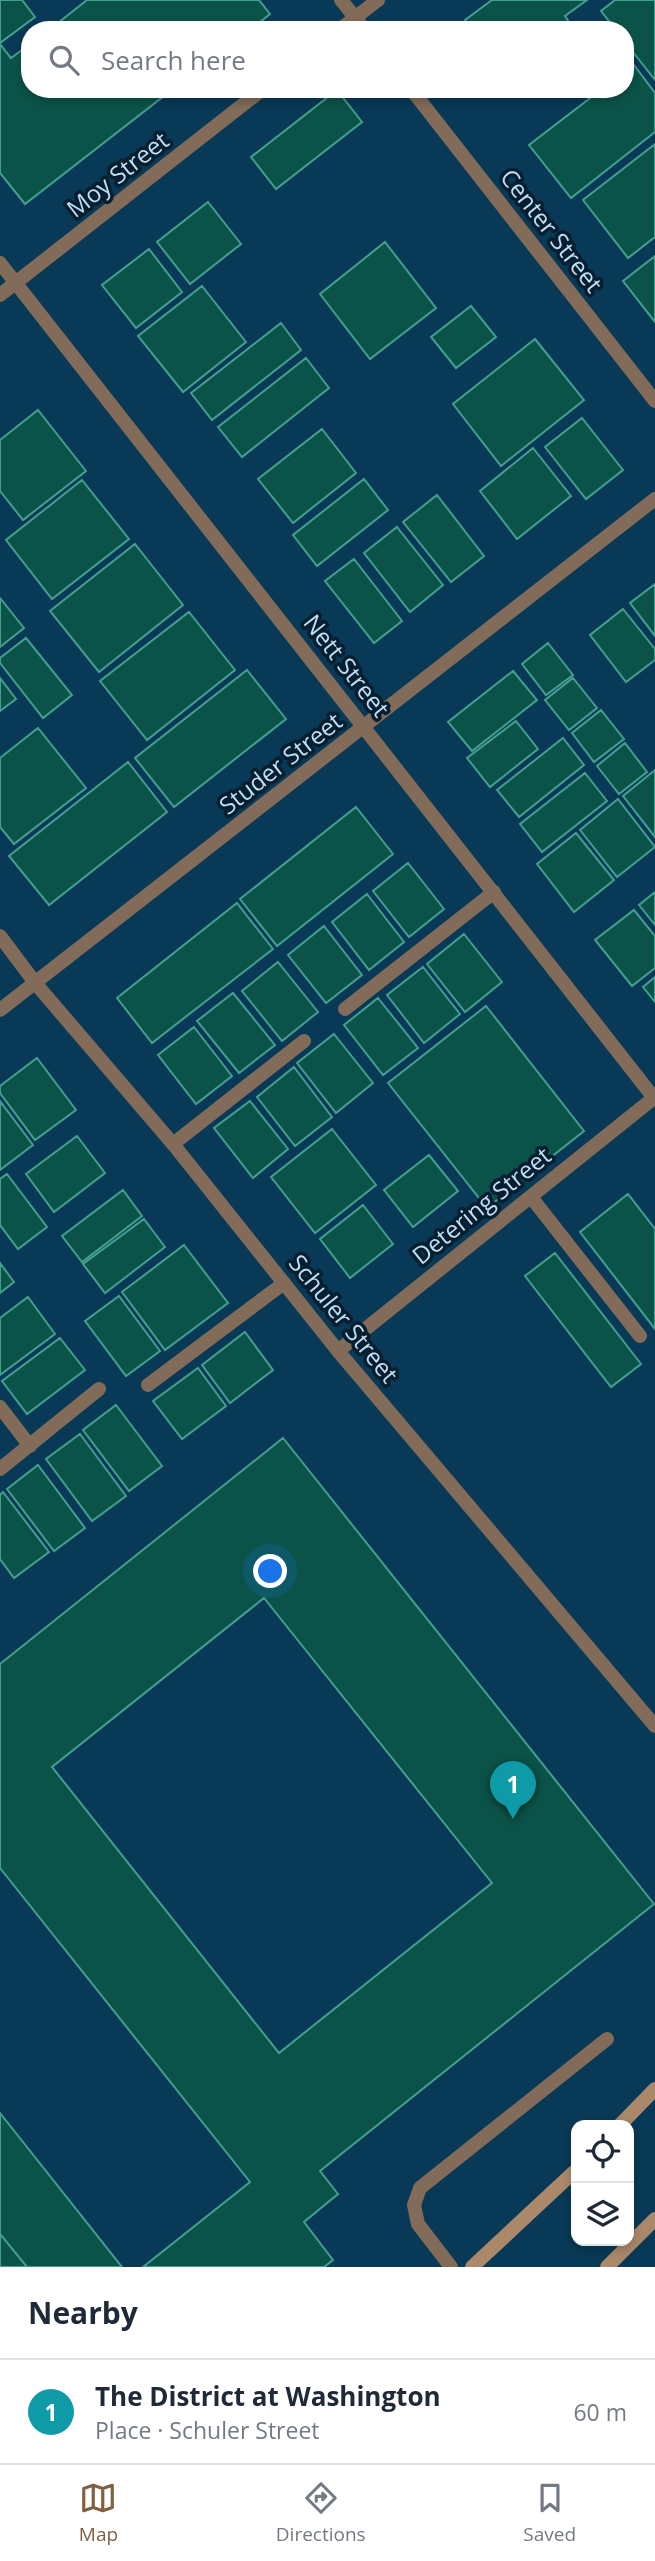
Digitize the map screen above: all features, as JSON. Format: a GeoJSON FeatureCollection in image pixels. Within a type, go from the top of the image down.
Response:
{"type":"FeatureCollection","features":[{"type":"Feature","properties":{"kind":"main road"},"geometry":{"type":"LineString","coordinates":[[625,2120],[655,2089]]}},
{"type":"Feature","properties":{"kind":"main road"},"geometry":{"type":"LineString","coordinates":[[472,2267],[571,2175]]}},
{"type":"Feature","properties":{"kind":"main road"},"geometry":{"type":"LineString","coordinates":[[607,2267],[655,2219]]}},
{"type":"Feature","properties":{"kind":"street"},"geometry":{"type":"LineString","coordinates":[[341,0],[358,21]]}},
{"type":"Feature","properties":{"kind":"street"},"geometry":{"type":"LineString","coordinates":[[350,21],[378,0]]}},
{"type":"Feature","properties":{"kind":"street","name":"Moy Street"},"geometry":{"type":"LineString","coordinates":[[0,295],[252,98]]}},
{"type":"Feature","properties":{"kind":"street","name":"Center Street"},"geometry":{"type":"LineString","coordinates":[[418,98],[655,401]]}},
{"type":"Feature","properties":{"kind":"street","name":"Nett Street"},"geometry":{"type":"LineString","coordinates":[[0,263],[655,1097]]}},
{"type":"Feature","properties":{"kind":"street","name":"Studer Street"},"geometry":{"type":"LineString","coordinates":[[0,1010],[655,499]]}},
{"type":"Feature","properties":{"kind":"street"},"geometry":{"type":"LineString","coordinates":[[345,1009],[494,892]]}},
{"type":"Feature","properties":{"kind":"street","name":"Schuler Street"},"geometry":{"type":"LineString","coordinates":[[0,936],[36,984],[173,1144],[338,1351],[655,1726]]}},
{"type":"Feature","properties":{"kind":"street"},"geometry":{"type":"LineString","coordinates":[[173,1144],[304,1041]]}},
{"type":"Feature","properties":{"kind":"street","name":"Detering Street"},"geometry":{"type":"LineString","coordinates":[[338,1351],[655,1097]]}},
{"type":"Feature","properties":{"kind":"street"},"geometry":{"type":"LineString","coordinates":[[531,1196],[640,1336]]}},
{"type":"Feature","properties":{"kind":"street"},"geometry":{"type":"LineString","coordinates":[[148,1385],[284,1283]]}},
{"type":"Feature","properties":{"kind":"street"},"geometry":{"type":"LineString","coordinates":[[0,1469],[99,1389]]}},
{"type":"Feature","properties":{"kind":"street"},"geometry":{"type":"LineString","coordinates":[[0,1406],[30,1446]]}},
{"type":"Feature","properties":{"kind":"street"},"geometry":{"type":"LineString","coordinates":[[451,2267],[418,2224],[414,2205],[421,2188],[607,2039]]}},
{"type":"Feature","properties":{"kind":"building"},"geometry":{"type":"Polygon","coordinates":[[[0,0],[22,0],[35,17],[30,21],[21,21],[21,27],[0,43],[0,0]]]}},
{"type":"Feature","properties":{"kind":"building"},"geometry":{"type":"Polygon","coordinates":[[[87,0],[259,0],[270,14],[261,21],[60,21],[87,0]]]}},
{"type":"Feature","properties":{"kind":"building"},"geometry":{"type":"Polygon","coordinates":[[[492,0],[587,0],[565,16],[568,21],[465,20],[492,0]]]}},
{"type":"Feature","properties":{"kind":"building"},"geometry":{"type":"Polygon","coordinates":[[[615,0],[655,0],[655,80],[634,53],[634,21],[609,21],[601,11],[615,0]]]}},
{"type":"Feature","properties":{"kind":"building"},"geometry":{"type":"Polygon","coordinates":[[[0,44],[11,58],[21,51],[21,98],[161,98],[25,204],[0,173],[0,44]]]}},
{"type":"Feature","properties":{"kind":"building"},"geometry":{"type":"Polygon","coordinates":[[[634,65],[655,93],[655,132],[571,198],[529,145],[590,98],[634,98],[634,65]]]}},
{"type":"Feature","properties":{"kind":"building"},"geometry":{"type":"Polygon","coordinates":[[[327,98],[343,98],[362,122],[276,189],[251,157],[327,98]]]}},
{"type":"Feature","properties":{"kind":"building"},"geometry":{"type":"Polygon","coordinates":[[[655,144],[655,237],[628,258],[583,200],[655,144]]]}},
{"type":"Feature","properties":{"kind":"building"},"geometry":{"type":"Polygon","coordinates":[[[208,202],[241,244],[190,284],[157,242],[208,202]]]}},
{"type":"Feature","properties":{"kind":"building"},"geometry":{"type":"Polygon","coordinates":[[[385,242],[436,308],[370,359],[320,294],[385,242]]]}},
{"type":"Feature","properties":{"kind":"building"},"geometry":{"type":"Polygon","coordinates":[[[149,249],[182,292],[136,328],[102,285],[149,249]]]}},
{"type":"Feature","properties":{"kind":"building"},"geometry":{"type":"Polygon","coordinates":[[[655,256],[655,322],[623,281],[655,256]]]}},
{"type":"Feature","properties":{"kind":"building"},"geometry":{"type":"Polygon","coordinates":[[[202,286],[246,342],[183,392],[138,336],[202,286]]]}},
{"type":"Feature","properties":{"kind":"building"},"geometry":{"type":"Polygon","coordinates":[[[471,306],[496,337],[456,368],[431,337],[471,306]]]}},
{"type":"Feature","properties":{"kind":"building"},"geometry":{"type":"Polygon","coordinates":[[[281,323],[301,350],[212,420],[191,393],[281,323]]]}},
{"type":"Feature","properties":{"kind":"building"},"geometry":{"type":"Polygon","coordinates":[[[535,339],[584,400],[501,466],[453,404],[535,339]]]}},
{"type":"Feature","properties":{"kind":"building"},"geometry":{"type":"Polygon","coordinates":[[[306,358],[329,388],[242,457],[218,427],[306,358]]]}},
{"type":"Feature","properties":{"kind":"building"},"geometry":{"type":"Polygon","coordinates":[[[38,410],[86,471],[23,520],[0,491],[0,440],[38,410]]]}},
{"type":"Feature","properties":{"kind":"building"},"geometry":{"type":"Polygon","coordinates":[[[582,418],[623,470],[586,499],[545,447],[582,418]]]}},
{"type":"Feature","properties":{"kind":"building"},"geometry":{"type":"Polygon","coordinates":[[[322,429],[356,473],[293,523],[258,479],[322,429]]]}},
{"type":"Feature","properties":{"kind":"building"},"geometry":{"type":"Polygon","coordinates":[[[533,448],[571,496],[517,539],[480,491],[533,448]]]}},
{"type":"Feature","properties":{"kind":"building"},"geometry":{"type":"Polygon","coordinates":[[[364,479],[388,510],[317,566],[293,535],[364,479]]]}},
{"type":"Feature","properties":{"kind":"building"},"geometry":{"type":"Polygon","coordinates":[[[82,480],[129,539],[52,599],[6,540],[82,480]]]}},
{"type":"Feature","properties":{"kind":"building"},"geometry":{"type":"Polygon","coordinates":[[[437,495],[484,556],[451,582],[403,522],[437,495]]]}},
{"type":"Feature","properties":{"kind":"building"},"geometry":{"type":"Polygon","coordinates":[[[397,527],[443,585],[410,612],[364,553],[397,527]]]}},
{"type":"Feature","properties":{"kind":"building"},"geometry":{"type":"Polygon","coordinates":[[[135,544],[183,605],[99,672],[50,611],[135,544]]]}},
{"type":"Feature","properties":{"kind":"building"},"geometry":{"type":"Polygon","coordinates":[[[354,559],[402,621],[374,643],[325,581],[354,559]]]}},
{"type":"Feature","properties":{"kind":"building"},"geometry":{"type":"Polygon","coordinates":[[[655,584],[655,636],[630,603],[655,584]]]}},
{"type":"Feature","properties":{"kind":"building"},"geometry":{"type":"Polygon","coordinates":[[[0,598],[24,628],[0,647],[0,598]]]}},
{"type":"Feature","properties":{"kind":"building"},"geometry":{"type":"Polygon","coordinates":[[[623,609],[655,649],[655,660],[626,682],[590,635],[623,609]]]}},
{"type":"Feature","properties":{"kind":"building"},"geometry":{"type":"Polygon","coordinates":[[[189,612],[235,670],[147,740],[100,681],[189,612]]]}},
{"type":"Feature","properties":{"kind":"building"},"geometry":{"type":"Polygon","coordinates":[[[26,638],[72,695],[43,718],[0,663],[0,658],[26,638]]]}},
{"type":"Feature","properties":{"kind":"building"},"geometry":{"type":"Polygon","coordinates":[[[548,643],[573,675],[546,695],[522,664],[548,643]]]}},
{"type":"Feature","properties":{"kind":"building"},"geometry":{"type":"Polygon","coordinates":[[[247,670],[286,719],[174,807],[135,758],[247,670]]]}},
{"type":"Feature","properties":{"kind":"building"},"geometry":{"type":"Polygon","coordinates":[[[513,671],[537,700],[472,751],[448,722],[513,671]]]}},
{"type":"Feature","properties":{"kind":"building"},"geometry":{"type":"Polygon","coordinates":[[[0,678],[16,699],[0,711],[0,678]]]}},
{"type":"Feature","properties":{"kind":"building"},"geometry":{"type":"Polygon","coordinates":[[[573,678],[597,708],[569,730],[545,700],[573,678]]]}},
{"type":"Feature","properties":{"kind":"building"},"geometry":{"type":"Polygon","coordinates":[[[601,710],[624,739],[594,762],[572,733],[601,710]]]}},
{"type":"Feature","properties":{"kind":"building"},"geometry":{"type":"Polygon","coordinates":[[[516,721],[538,749],[490,787],[467,758],[516,721]]]}},
{"type":"Feature","properties":{"kind":"building"},"geometry":{"type":"Polygon","coordinates":[[[38,728],[86,788],[14,844],[0,827],[0,758],[38,728]]]}},
{"type":"Feature","properties":{"kind":"building"},"geometry":{"type":"Polygon","coordinates":[[[563,738],[584,765],[519,817],[497,790],[563,738]]]}},
{"type":"Feature","properties":{"kind":"building"},"geometry":{"type":"Polygon","coordinates":[[[625,743],[647,772],[619,794],[597,766],[625,743]]]}},
{"type":"Feature","properties":{"kind":"building"},"geometry":{"type":"Polygon","coordinates":[[[128,762],[167,812],[49,905],[9,856],[128,762]]]}},
{"type":"Feature","properties":{"kind":"building"},"geometry":{"type":"Polygon","coordinates":[[[655,770],[655,837],[623,796],[655,770]]]}},
{"type":"Feature","properties":{"kind":"building"},"geometry":{"type":"Polygon","coordinates":[[[585,773],[607,801],[542,852],[520,824],[585,773]]]}},
{"type":"Feature","properties":{"kind":"building"},"geometry":{"type":"Polygon","coordinates":[[[618,799],[655,847],[617,877],[580,830],[618,799]]]}},
{"type":"Feature","properties":{"kind":"building"},"geometry":{"type":"Polygon","coordinates":[[[356,807],[393,854],[277,946],[240,899],[356,807]]]}},
{"type":"Feature","properties":{"kind":"building"},"geometry":{"type":"Polygon","coordinates":[[[576,833],[614,880],[574,912],[537,864],[576,833]]]}},
{"type":"Feature","properties":{"kind":"building"},"geometry":{"type":"Polygon","coordinates":[[[408,863],[444,909],[409,937],[373,891],[408,863]]]}},
{"type":"Feature","properties":{"kind":"building"},"geometry":{"type":"Polygon","coordinates":[[[655,892],[655,925],[639,905],[655,892]]]}},
{"type":"Feature","properties":{"kind":"building"},"geometry":{"type":"Polygon","coordinates":[[[367,894],[404,942],[369,970],[332,922],[367,894]]]}},
{"type":"Feature","properties":{"kind":"building"},"geometry":{"type":"Polygon","coordinates":[[[237,903],[273,949],[152,1043],[117,998],[237,903]]]}},
{"type":"Feature","properties":{"kind":"building"},"geometry":{"type":"Polygon","coordinates":[[[634,910],[655,936],[655,968],[632,986],[595,940],[634,910]]]}},
{"type":"Feature","properties":{"kind":"building"},"geometry":{"type":"Polygon","coordinates":[[[324,926],[362,975],[326,1003],[288,955],[324,926]]]}},
{"type":"Feature","properties":{"kind":"building"},"geometry":{"type":"Polygon","coordinates":[[[464,934],[502,982],[465,1012],[427,964],[464,934]]]}},
{"type":"Feature","properties":{"kind":"building"},"geometry":{"type":"Polygon","coordinates":[[[278,962],[318,1012],[282,1041],[242,991],[278,962]]]}},
{"type":"Feature","properties":{"kind":"building"},"geometry":{"type":"Polygon","coordinates":[[[423,967],[460,1014],[424,1043],[387,995],[423,967]]]}},
{"type":"Feature","properties":{"kind":"building"},"geometry":{"type":"Polygon","coordinates":[[[655,977],[655,1002],[643,987],[655,977]]]}},
{"type":"Feature","properties":{"kind":"building"},"geometry":{"type":"Polygon","coordinates":[[[233,993],[275,1045],[239,1073],[197,1021],[233,993]]]}},
{"type":"Feature","properties":{"kind":"building"},"geometry":{"type":"Polygon","coordinates":[[[378,998],[418,1048],[383,1075],[344,1025],[378,998]]]}},
{"type":"Feature","properties":{"kind":"building"},"geometry":{"type":"Polygon","coordinates":[[[486,1006],[584,1131],[487,1208],[388,1083],[486,1006]]]}},
{"type":"Feature","properties":{"kind":"building"},"geometry":{"type":"Polygon","coordinates":[[[194,1027],[232,1076],[196,1104],[158,1055],[194,1027]]]}},
{"type":"Feature","properties":{"kind":"building"},"geometry":{"type":"Polygon","coordinates":[[[334,1034],[373,1083],[336,1113],[297,1063],[334,1034]]]}},
{"type":"Feature","properties":{"kind":"building"},"geometry":{"type":"Polygon","coordinates":[[[37,1058],[76,1110],[35,1140],[0,1093],[0,1086],[37,1058]]]}},
{"type":"Feature","properties":{"kind":"building"},"geometry":{"type":"Polygon","coordinates":[[[294,1067],[332,1117],[295,1146],[257,1097],[294,1067]]]}},
{"type":"Feature","properties":{"kind":"building"},"geometry":{"type":"Polygon","coordinates":[[[0,1101],[33,1145],[0,1170],[0,1101]]]}},
{"type":"Feature","properties":{"kind":"building"},"geometry":{"type":"Polygon","coordinates":[[[250,1101],[288,1149],[253,1178],[214,1128],[250,1101]]]}},
{"type":"Feature","properties":{"kind":"building"},"geometry":{"type":"Polygon","coordinates":[[[332,1129],[376,1185],[315,1233],[271,1177],[332,1129]]]}},
{"type":"Feature","properties":{"kind":"building"},"geometry":{"type":"Polygon","coordinates":[[[77,1136],[105,1173],[54,1212],[26,1174],[77,1136]]]}},
{"type":"Feature","properties":{"kind":"building"},"geometry":{"type":"Polygon","coordinates":[[[429,1155],[458,1191],[413,1227],[384,1190],[429,1155]]]}},
{"type":"Feature","properties":{"kind":"building"},"geometry":{"type":"Polygon","coordinates":[[[7,1174],[47,1227],[18,1249],[0,1225],[0,1179],[7,1174]]]}},
{"type":"Feature","properties":{"kind":"building"},"geometry":{"type":"Polygon","coordinates":[[[123,1190],[142,1216],[82,1262],[62,1236],[123,1190]]]}},
{"type":"Feature","properties":{"kind":"building"},"geometry":{"type":"Polygon","coordinates":[[[628,1194],[655,1229],[655,1329],[580,1232],[628,1194]]]}},
{"type":"Feature","properties":{"kind":"building"},"geometry":{"type":"Polygon","coordinates":[[[363,1205],[393,1244],[350,1278],[320,1239],[363,1205]]]}},
{"type":"Feature","properties":{"kind":"building"},"geometry":{"type":"Polygon","coordinates":[[[144,1219],[165,1247],[105,1293],[83,1264],[144,1219]]]}},
{"type":"Feature","properties":{"kind":"building"},"geometry":{"type":"Polygon","coordinates":[[[184,1245],[228,1303],[165,1350],[122,1292],[184,1245]]]}},
{"type":"Feature","properties":{"kind":"building"},"geometry":{"type":"Polygon","coordinates":[[[555,1253],[641,1364],[611,1387],[525,1276],[555,1253]]]}},
{"type":"Feature","properties":{"kind":"building"},"geometry":{"type":"Polygon","coordinates":[[[0,1263],[14,1282],[0,1293],[0,1263]]]}},
{"type":"Feature","properties":{"kind":"building"},"geometry":{"type":"Polygon","coordinates":[[[119,1296],[160,1351],[126,1376],[85,1321],[119,1296]]]}},
{"type":"Feature","properties":{"kind":"building"},"geometry":{"type":"Polygon","coordinates":[[[28,1297],[55,1334],[0,1375],[0,1318],[28,1297]]]}},
{"type":"Feature","properties":{"kind":"building"},"geometry":{"type":"Polygon","coordinates":[[[245,1332],[273,1370],[230,1403],[202,1365],[245,1332]]]}},
{"type":"Feature","properties":{"kind":"building"},"geometry":{"type":"Polygon","coordinates":[[[60,1338],[85,1370],[27,1414],[2,1381],[60,1338]]]}},
{"type":"Feature","properties":{"kind":"building"},"geometry":{"type":"Polygon","coordinates":[[[198,1368],[226,1406],[182,1439],[153,1401],[198,1368]]]}},
{"type":"Feature","properties":{"kind":"building"},"geometry":{"type":"Polygon","coordinates":[[[116,1405],[162,1466],[129,1491],[83,1430],[116,1405]]]}},
{"type":"Feature","properties":{"kind":"building"},"geometry":{"type":"Polygon","coordinates":[[[80,1434],[126,1496],[92,1521],[46,1459],[80,1434]]]}},
{"type":"Feature","properties":{"kind":"building"},"geometry":{"type":"Polygon","coordinates":[[[283,1438],[654,1904],[320,2171],[338,2194],[304,2222],[333,2260],[324,2267],[143,2267],[250,2182],[0,1868],[0,1664],[283,1438]],[[264,1598],[52,1767],[279,2053],[492,1883],[264,1598]]]}},
{"type":"Feature","properties":{"kind":"building"},"geometry":{"type":"Polygon","coordinates":[[[38,1465],[85,1528],[54,1551],[7,1489],[38,1465]]]}},
{"type":"Feature","properties":{"kind":"building"},"geometry":{"type":"Polygon","coordinates":[[[3,1492],[49,1552],[14,1578],[0,1559],[0,1495],[3,1492]]]}},
{"type":"Feature","properties":{"kind":"building"},"geometry":{"type":"Polygon","coordinates":[[[0,2113],[122,2267],[27,2267],[0,2234],[0,2113]]]}},
{"type":"Feature","properties":{"kind":"building"},"geometry":{"type":"Polygon","coordinates":[[[0,2234],[27,2267],[0,2267],[0,2234]]]}},
{"type":"Feature","properties":{"kind":"place","name":"The District at Washington"},"geometry":{"type":"Point","coordinates":[513,1819]}}]}
